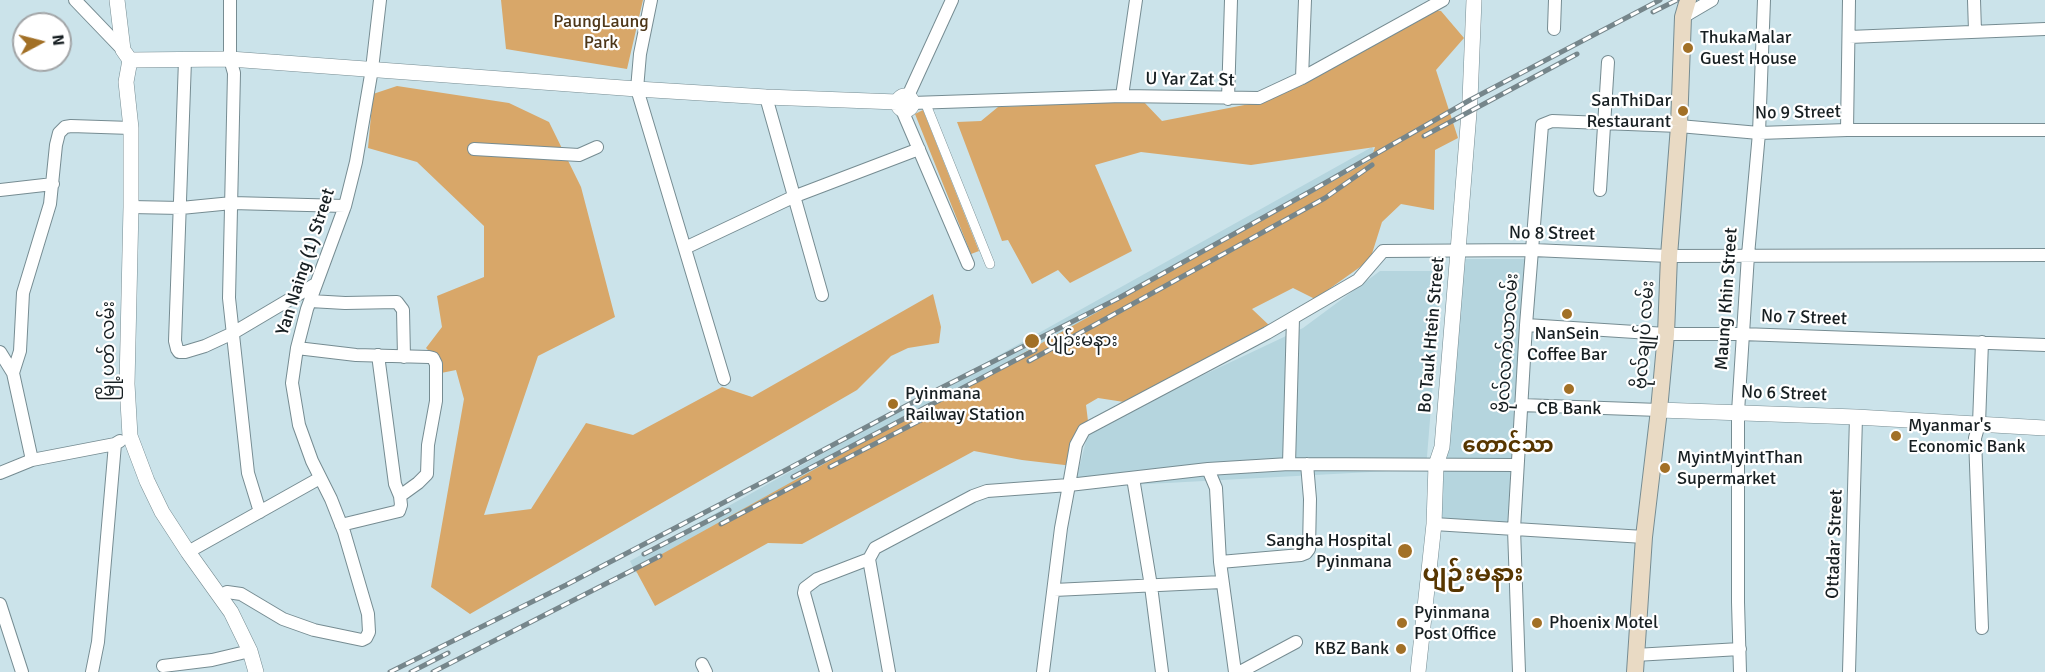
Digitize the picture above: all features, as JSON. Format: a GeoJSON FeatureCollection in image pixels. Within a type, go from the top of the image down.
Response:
{"type":"FeatureCollection","features":[{"type":"Feature","properties":{"kind":"main road","name":"ဗိုလ်ချုပ် လမ်း"},"geometry":{"type":"LineString","coordinates":[[1635,672],[1644,537],[1666,334],[1669,256],[1679,126],[1683,16],[1688,0]]}},
{"type":"Feature","properties":{"kind":"street"},"geometry":{"type":"LineString","coordinates":[[75,0],[126,55],[184,60],[230,59],[766,97],[909,103]]}},
{"type":"Feature","properties":{"kind":"street","name":"မြို့ပတ် လမ်း"},"geometry":{"type":"LineString","coordinates":[[117,0],[126,55],[126,82],[131,128],[126,384],[130,436],[162,512],[231,612],[250,651],[256,672]]}},
{"type":"Feature","properties":{"kind":"street"},"geometry":{"type":"LineString","coordinates":[[230,0],[230,59],[234,73],[229,298],[248,473],[260,512]]}},
{"type":"Feature","properties":{"kind":"street","name":"Yan Naing (1) Street"},"geometry":{"type":"LineString","coordinates":[[220,596],[228,592],[241,594],[283,619],[314,630],[362,640],[369,632],[366,604],[341,525],[299,425],[292,393],[292,374],[314,285],[345,206],[356,162],[372,69],[380,0]]}},
{"type":"Feature","properties":{"kind":"street"},"geometry":{"type":"LineString","coordinates":[[651,0],[640,54],[637,89],[723,379]]}},
{"type":"Feature","properties":{"kind":"street"},"geometry":{"type":"LineString","coordinates":[[952,0],[909,103],[919,149],[968,264]]}},
{"type":"Feature","properties":{"kind":"street"},"geometry":{"type":"LineString","coordinates":[[1122,96],[1136,0]]}},
{"type":"Feature","properties":{"kind":"street"},"geometry":{"type":"LineString","coordinates":[[1228,99],[1231,0]]}},
{"type":"Feature","properties":{"kind":"street"},"geometry":{"type":"LineString","coordinates":[[1302,78],[1305,0]]}},
{"type":"Feature","properties":{"kind":"street","name":"U Yar Zat St"},"geometry":{"type":"LineString","coordinates":[[909,103],[1122,96],[1259,98],[1302,78],[1443,0]]}},
{"type":"Feature","properties":{"kind":"street","name":"Bo Tauk Htein Street"},"geometry":{"type":"LineString","coordinates":[[1418,672],[1434,524],[1436,465],[1442,447],[1470,100],[1474,0]]}},
{"type":"Feature","properties":{"kind":"street"},"geometry":{"type":"LineString","coordinates":[[1554,29],[1555,0]]}},
{"type":"Feature","properties":{"kind":"street"},"geometry":{"type":"LineString","coordinates":[[1683,16],[1712,0]]}},
{"type":"Feature","properties":{"kind":"street","name":"Maung Khin Street"},"geometry":{"type":"LineString","coordinates":[[1740,672],[1738,412],[1742,334],[1759,133],[1764,0]]}},
{"type":"Feature","properties":{"kind":"street"},"geometry":{"type":"LineString","coordinates":[[1847,130],[1849,0]]}},
{"type":"Feature","properties":{"kind":"street"},"geometry":{"type":"LineString","coordinates":[[1974,0],[1975,31]]}},
{"type":"Feature","properties":{"kind":"street"},"geometry":{"type":"LineString","coordinates":[[1849,37],[2045,29]]}},
{"type":"Feature","properties":{"kind":"street"},"geometry":{"type":"LineString","coordinates":[[184,60],[175,341],[177,349],[179,352],[185,352],[233,333],[314,285]]}},
{"type":"Feature","properties":{"kind":"street"},"geometry":{"type":"LineString","coordinates":[[1600,190],[1608,62]]}},
{"type":"Feature","properties":{"kind":"street"},"geometry":{"type":"LineString","coordinates":[[766,97],[822,296]]}},
{"type":"Feature","properties":{"kind":"street"},"geometry":{"type":"LineString","coordinates":[[909,103],[990,264]]}},
{"type":"Feature","properties":{"kind":"street","name":"No 9 Street"},"geometry":{"type":"LineString","coordinates":[[1547,123],[1679,126],[1759,133],[1847,130],[2045,130]]}},
{"type":"Feature","properties":{"kind":"street","name":"ဗိုလ်လက်ယာလမ်း"},"geometry":{"type":"LineString","coordinates":[[1518,672],[1514,530],[1517,465],[1526,325],[1547,123]]}},
{"type":"Feature","properties":{"kind":"street"},"geometry":{"type":"LineString","coordinates":[[13,373],[20,351],[23,293],[50,204],[59,133],[65,127],[131,128]]}},
{"type":"Feature","properties":{"kind":"street"},"geometry":{"type":"LineString","coordinates":[[474,149],[579,155],[597,147]]}},
{"type":"Feature","properties":{"kind":"street"},"geometry":{"type":"LineString","coordinates":[[685,249],[793,197],[919,149]]}},
{"type":"Feature","properties":{"kind":"street"},"geometry":{"type":"LineString","coordinates":[[0,190],[53,184]]}},
{"type":"Feature","properties":{"kind":"street"},"geometry":{"type":"LineString","coordinates":[[131,207],[181,207],[232,202],[345,206]]}},
{"type":"Feature","properties":{"kind":"street","name":"No 8 Street"},"geometry":{"type":"LineString","coordinates":[[1043,672],[1061,528],[1079,436],[1092,424],[1108,418],[1293,318],[1358,280],[1383,251],[1533,250],[1669,256],[2045,255]]}},
{"type":"Feature","properties":{"kind":"street"},"geometry":{"type":"LineString","coordinates":[[310,301],[397,302],[403,310],[404,357]]}},
{"type":"Feature","properties":{"kind":"street"},"geometry":{"type":"LineString","coordinates":[[1289,464],[1293,318]]}},
{"type":"Feature","properties":{"kind":"street","name":"No 7 Street"},"geometry":{"type":"LineString","coordinates":[[1526,325],[1666,334],[1742,334],[2045,345]]}},
{"type":"Feature","properties":{"kind":"street"},"geometry":{"type":"LineString","coordinates":[[1982,342],[1979,424],[1975,438],[1982,628]]}},
{"type":"Feature","properties":{"kind":"street"},"geometry":{"type":"LineString","coordinates":[[297,348],[336,354],[432,358],[437,374],[436,401],[429,436],[427,474],[400,496]]}},
{"type":"Feature","properties":{"kind":"street"},"geometry":{"type":"LineString","coordinates":[[0,352],[13,373],[32,460]]}},
{"type":"Feature","properties":{"kind":"street"},"geometry":{"type":"LineString","coordinates":[[341,525],[399,511],[401,505],[395,484],[378,355]]}},
{"type":"Feature","properties":{"kind":"street","name":"No 6 Street"},"geometry":{"type":"LineString","coordinates":[[1521,405],[1856,417],[2045,428]]}},
{"type":"Feature","properties":{"kind":"street","name":"Ottadar Street"},"geometry":{"type":"LineString","coordinates":[[1849,672],[1856,417]]}},
{"type":"Feature","properties":{"kind":"street"},"geometry":{"type":"LineString","coordinates":[[0,473],[32,460],[115,444],[130,436]]}},
{"type":"Feature","properties":{"kind":"street"},"geometry":{"type":"LineString","coordinates":[[92,672],[98,642],[115,444]]}},
{"type":"Feature","properties":{"kind":"street"},"geometry":{"type":"LineString","coordinates":[[889,672],[869,559],[875,548],[973,496],[993,491],[1208,469],[1289,464],[1517,465]]}},
{"type":"Feature","properties":{"kind":"street"},"geometry":{"type":"LineString","coordinates":[[1220,562],[1306,553],[1309,549],[1310,499],[1307,464]]}},
{"type":"Feature","properties":{"kind":"street"},"geometry":{"type":"LineString","coordinates":[[1208,469],[1216,488],[1222,582],[1235,672]]}},
{"type":"Feature","properties":{"kind":"street"},"geometry":{"type":"LineString","coordinates":[[188,552],[320,478]]}},
{"type":"Feature","properties":{"kind":"street"},"geometry":{"type":"LineString","coordinates":[[1133,478],[1151,586],[1162,672]]}},
{"type":"Feature","properties":{"kind":"street"},"geometry":{"type":"LineString","coordinates":[[1434,524],[1644,537]]}},
{"type":"Feature","properties":{"kind":"street"},"geometry":{"type":"LineString","coordinates":[[826,672],[804,593],[805,588],[817,579],[869,559]]}},
{"type":"Feature","properties":{"kind":"street"},"geometry":{"type":"LineString","coordinates":[[1054,590],[1222,582]]}},
{"type":"Feature","properties":{"kind":"street"},"geometry":{"type":"LineString","coordinates":[[0,604],[22,672]]}},
{"type":"Feature","properties":{"kind":"street"},"geometry":{"type":"LineString","coordinates":[[1240,672],[1296,642]]}},
{"type":"Feature","properties":{"kind":"street"},"geometry":{"type":"LineString","coordinates":[[1635,654],[1740,649]]}},
{"type":"Feature","properties":{"kind":"street"},"geometry":{"type":"LineString","coordinates":[[163,666],[212,660],[250,651]]}},
{"type":"Feature","properties":{"kind":"shaded area"},"geometry":{"type":"Polygon","coordinates":[[[1372,147],[1378,158],[636,573],[630,561],[1372,147]]]}},
{"type":"Feature","properties":{"kind":"shaded area"},"geometry":{"type":"Polygon","coordinates":[[[1462,259],[1530,259],[1514,529],[1434,524],[1462,259]]]}},
{"type":"Feature","properties":{"kind":"shaded area"},"geometry":{"type":"Polygon","coordinates":[[[1380,271],[1442,271],[1426,469],[1074,488],[1089,429],[1303,328],[1380,271]]]}},
{"type":"Feature","properties":{"kind":"green space","name":"PaungLaung Park"},"geometry":{"type":"Polygon","coordinates":[[[501,0],[643,0],[627,69],[506,49],[501,0]]]}},
{"type":"Feature","properties":{"kind":"green space"},"geometry":{"type":"Polygon","coordinates":[[[1434,10],[1441,11],[1464,38],[1436,70],[1458,138],[1435,150],[1434,210],[1401,204],[1382,222],[1370,260],[1315,299],[1293,288],[1252,309],[1271,327],[1124,402],[1098,398],[1086,405],[1089,429],[1073,466],[974,451],[802,544],[768,543],[655,606],[635,569],[1371,160],[1375,147],[1251,165],[1141,152],[1095,165],[1132,251],[1070,283],[1058,270],[1032,284],[1008,240],[1002,241],[957,122],[981,121],[998,107],[1143,101],[1162,121],[1270,100],[1434,10]]]}},
{"type":"Feature","properties":{"kind":"green space"},"geometry":{"type":"Polygon","coordinates":[[[397,86],[509,103],[549,122],[581,187],[615,317],[538,356],[484,515],[531,509],[586,423],[633,435],[722,387],[752,397],[933,294],[941,327],[939,343],[908,348],[891,356],[857,390],[470,614],[431,587],[464,399],[456,370],[441,373],[437,359],[426,348],[442,327],[437,296],[484,277],[484,226],[417,162],[368,148],[373,94],[397,86]]]}},
{"type":"Feature","properties":{"kind":"green space"},"geometry":{"type":"Polygon","coordinates":[[[923,110],[979,251],[971,254],[915,114],[923,110]]]}},
{"type":"Feature","properties":{"kind":"railway"},"geometry":{"type":"LineString","coordinates":[[390,672],[566,585],[917,400],[1117,299],[1470,100],[1660,0]]}},
{"type":"Feature","properties":{"kind":"railway"},"geometry":{"type":"LineString","coordinates":[[1653,12],[1677,0]]}},
{"type":"Feature","properties":{"kind":"railway"},"geometry":{"type":"LineString","coordinates":[[1424,136],[1577,54]]}},
{"type":"Feature","properties":{"kind":"railway"},"geometry":{"type":"LineString","coordinates":[[1029,361],[1325,198],[1372,165]]}},
{"type":"Feature","properties":{"kind":"railway"},"geometry":{"type":"LineString","coordinates":[[793,477],[1035,350]]}},
{"type":"Feature","properties":{"kind":"railway"},"geometry":{"type":"LineString","coordinates":[[830,467],[921,420]]}},
{"type":"Feature","properties":{"kind":"railway"},"geometry":{"type":"LineString","coordinates":[[721,524],[809,478]]}},
{"type":"Feature","properties":{"kind":"railway"},"geometry":{"type":"LineString","coordinates":[[644,554],[729,510]]}},
{"type":"Feature","properties":{"kind":"railway"},"geometry":{"type":"LineString","coordinates":[[433,672],[660,556]]}},
{"type":"Feature","properties":{"kind":"railway"},"geometry":{"type":"LineString","coordinates":[[411,672],[448,653]]}},
{"type":"Feature","properties":{"kind":"place","name":"ThukaMalar Guest House"},"geometry":{"type":"Point","coordinates":[1688,48]}},
{"type":"Feature","properties":{"kind":"place","name":"SanThiDar Restaurant"},"geometry":{"type":"Point","coordinates":[1683,111]}},
{"type":"Feature","properties":{"kind":"place","name":"NanSein Coffee Bar"},"geometry":{"type":"Point","coordinates":[1567,314]}},
{"type":"Feature","properties":{"kind":"place","name":"ပျဉ်းမနား"},"geometry":{"type":"Point","coordinates":[1032,341]}},
{"type":"Feature","properties":{"kind":"place","name":"CB Bank"},"geometry":{"type":"Point","coordinates":[1569,389]}},
{"type":"Feature","properties":{"kind":"place","name":"Pyinmana Railway Station"},"geometry":{"type":"Point","coordinates":[893,404]}},
{"type":"Feature","properties":{"kind":"place","name":"Myanmar's Economic Bank"},"geometry":{"type":"Point","coordinates":[1896,436]}},
{"type":"Feature","properties":{"kind":"place","name":"MyintMyintThan Supermarket"},"geometry":{"type":"Point","coordinates":[1665,468]}},
{"type":"Feature","properties":{"kind":"place","name":"Sangha Hospital Pyinmana"},"geometry":{"type":"Point","coordinates":[1405,551]}},
{"type":"Feature","properties":{"kind":"place","name":"Pyinmana Post Office"},"geometry":{"type":"Point","coordinates":[1402,623]}},
{"type":"Feature","properties":{"kind":"place","name":"Phoenix Motel"},"geometry":{"type":"Point","coordinates":[1537,623]}},
{"type":"Feature","properties":{"kind":"place","name":"KBZ Bank"},"geometry":{"type":"Point","coordinates":[1401,649]}},
{"type":"Feature","properties":{"kind":"district","name":"တောင်သာ"},"geometry":{"type":"Point","coordinates":[1508,446]}},
{"type":"Feature","properties":{"kind":"district","name":"ပျဉ်းမနား"},"geometry":{"type":"Point","coordinates":[1473,575]}}]}
